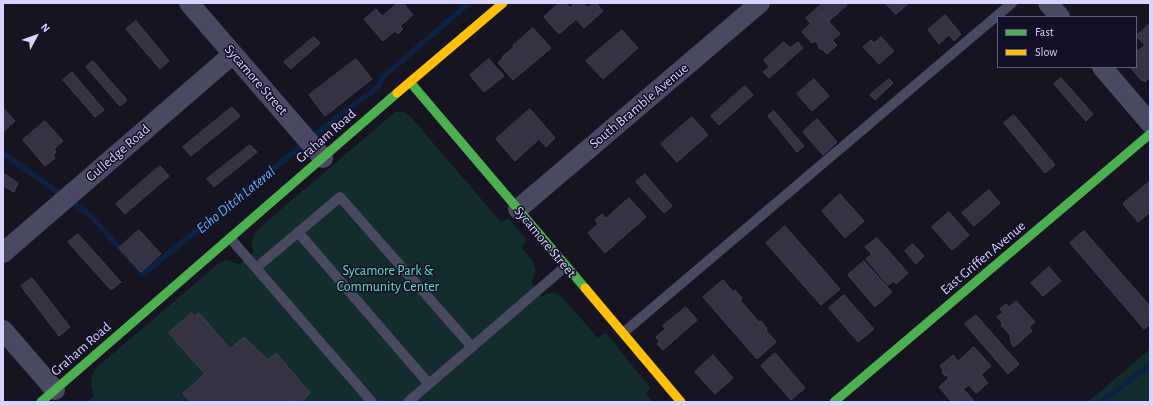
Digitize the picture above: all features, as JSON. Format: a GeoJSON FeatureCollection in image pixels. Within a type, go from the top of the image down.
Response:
{"type":"FeatureCollection","features":[{"type":"Feature","properties":{"kind":"street","name":"Sycamore Street"},"geometry":{"type":"LineString","coordinates":[[189,3],[323,158]]}},
{"type":"Feature","properties":{"kind":"street","name":"Graham Road"},"geometry":{"type":"LineString","coordinates":[[48,396],[503,3]]}},
{"type":"Feature","properties":{"kind":"street","name":"South Bramble Avenue"},"geometry":{"type":"LineString","coordinates":[[518,209],[760,3]]}},
{"type":"Feature","properties":{"kind":"street"},"geometry":{"type":"LineString","coordinates":[[1048,3],[1059,16]]}},
{"type":"Feature","properties":{"kind":"street","name":"Gulledge Road"},"geometry":{"type":"LineString","coordinates":[[3,253],[233,54]]}},
{"type":"Feature","properties":{"kind":"street"},"geometry":{"type":"LineString","coordinates":[[1103,68],[1150,123]]}},
{"type":"Feature","properties":{"kind":"street","name":"Sycamore Street"},"geometry":{"type":"LineString","coordinates":[[410,82],[681,402]]}},
{"type":"Feature","properties":{"kind":"street","name":"East Griffen Avenue"},"geometry":{"type":"LineString","coordinates":[[834,402],[1150,134]]}},
{"type":"Feature","properties":{"kind":"street"},"geometry":{"type":"LineString","coordinates":[[3,330],[48,396]]}},
{"type":"Feature","properties":{"kind":"lane"},"geometry":{"type":"LineString","coordinates":[[622,333],[1012,3]]}},
{"type":"Feature","properties":{"kind":"lane"},"geometry":{"type":"LineString","coordinates":[[256,268],[340,196],[472,347]]}},
{"type":"Feature","properties":{"kind":"lane"},"geometry":{"type":"LineString","coordinates":[[298,232],[429,384]]}},
{"type":"Feature","properties":{"kind":"lane"},"geometry":{"type":"LineString","coordinates":[[230,238],[372,402]]}},
{"type":"Feature","properties":{"kind":"lane"},"geometry":{"type":"LineString","coordinates":[[408,402],[566,266]]}},
{"type":"Feature","properties":{"kind":"green space","name":"Sycamore Park & Community Center"},"geometry":{"type":"Polygon","coordinates":[[[395,112],[404,112],[411,117],[501,222],[508,219],[510,220],[526,239],[522,248],[532,260],[536,272],[531,282],[543,296],[552,293],[561,296],[597,337],[604,333],[607,334],[649,386],[650,389],[646,394],[652,402],[87,402],[94,396],[91,377],[97,367],[220,262],[226,260],[240,264],[254,253],[252,240],[258,229],[395,112]]]}},
{"type":"Feature","properties":{"kind":"green space"},"geometry":{"type":"Polygon","coordinates":[[[1150,349],[1150,402],[1088,402],[1150,349]]]}},
{"type":"Feature","properties":{"kind":"building"},"geometry":{"type":"Polygon","coordinates":[[[398,3],[403,3],[413,15],[400,26],[403,29],[398,34],[395,31],[383,41],[364,19],[376,9],[382,16],[398,3]]]}},
{"type":"Feature","properties":{"kind":"building"},"geometry":{"type":"Polygon","coordinates":[[[559,3],[566,3],[570,8],[575,3],[583,3],[587,8],[596,3],[603,11],[584,28],[576,19],[559,34],[544,17],[559,3]]]}},
{"type":"Feature","properties":{"kind":"building"},"geometry":{"type":"Polygon","coordinates":[[[823,3],[845,3],[847,5],[829,21],[822,13],[810,23],[806,18],[823,3]]]}},
{"type":"Feature","properties":{"kind":"building"},"geometry":{"type":"Polygon","coordinates":[[[885,3],[909,3],[896,14],[885,3]]]}},
{"type":"Feature","properties":{"kind":"building"},"geometry":{"type":"Polygon","coordinates":[[[822,14],[840,34],[832,40],[837,45],[827,54],[822,49],[821,50],[815,41],[812,43],[802,32],[822,14]]]}},
{"type":"Feature","properties":{"kind":"building"},"geometry":{"type":"Polygon","coordinates":[[[945,15],[961,34],[954,41],[949,35],[939,44],[928,30],[945,15]]]}},
{"type":"Feature","properties":{"kind":"building"},"geometry":{"type":"Polygon","coordinates":[[[136,21],[169,61],[160,69],[126,29],[136,21]]]}},
{"type":"Feature","properties":{"kind":"building"},"geometry":{"type":"Polygon","coordinates":[[[1150,24],[1150,77],[1145,82],[1144,80],[1142,81],[1131,68],[1137,68],[1137,50],[1138,51],[1145,45],[1137,35],[1150,24]]]}},
{"type":"Feature","properties":{"kind":"building"},"geometry":{"type":"Polygon","coordinates":[[[533,28],[551,48],[513,80],[498,63],[503,58],[502,57],[514,47],[513,46],[533,28]]]}},
{"type":"Feature","properties":{"kind":"building"},"geometry":{"type":"Polygon","coordinates":[[[622,30],[638,48],[603,79],[586,61],[622,30]]]}},
{"type":"Feature","properties":{"kind":"building"},"geometry":{"type":"Polygon","coordinates":[[[314,37],[320,43],[291,69],[284,62],[314,37]]]}},
{"type":"Feature","properties":{"kind":"building"},"geometry":{"type":"Polygon","coordinates":[[[881,37],[894,51],[879,64],[863,47],[871,40],[874,43],[881,37]]]}},
{"type":"Feature","properties":{"kind":"building"},"geometry":{"type":"Polygon","coordinates":[[[784,42],[790,48],[798,42],[803,48],[769,78],[763,72],[769,67],[764,60],[784,42]]]}},
{"type":"Feature","properties":{"kind":"building"},"geometry":{"type":"Polygon","coordinates":[[[356,59],[372,79],[325,116],[309,95],[356,59]]]}},
{"type":"Feature","properties":{"kind":"building"},"geometry":{"type":"Polygon","coordinates":[[[489,59],[504,76],[484,92],[470,75],[489,59]]]}},
{"type":"Feature","properties":{"kind":"building"},"geometry":{"type":"Polygon","coordinates":[[[93,61],[127,100],[120,106],[86,67],[93,61]]]}},
{"type":"Feature","properties":{"kind":"building"},"geometry":{"type":"Polygon","coordinates":[[[72,72],[104,110],[95,117],[63,80],[72,72]]]}},
{"type":"Feature","properties":{"kind":"building"},"geometry":{"type":"Polygon","coordinates":[[[1061,78],[1093,114],[1086,121],[1054,84],[1061,78]]]}},
{"type":"Feature","properties":{"kind":"building"},"geometry":{"type":"Polygon","coordinates":[[[814,79],[829,96],[812,111],[797,94],[814,79]]]}},
{"type":"Feature","properties":{"kind":"building"},"geometry":{"type":"Polygon","coordinates":[[[889,79],[893,83],[875,100],[870,95],[889,79]]]}},
{"type":"Feature","properties":{"kind":"building"},"geometry":{"type":"Polygon","coordinates":[[[745,86],[753,95],[719,125],[711,116],[745,86]]]}},
{"type":"Feature","properties":{"kind":"building"},"geometry":{"type":"Polygon","coordinates":[[[232,107],[240,116],[191,156],[183,147],[232,107]]]}},
{"type":"Feature","properties":{"kind":"building"},"geometry":{"type":"Polygon","coordinates":[[[3,108],[15,121],[3,132],[3,108]]]}},
{"type":"Feature","properties":{"kind":"building"},"geometry":{"type":"Polygon","coordinates":[[[530,109],[555,138],[546,147],[539,139],[515,161],[496,139],[530,109]]]}},
{"type":"Feature","properties":{"kind":"building"},"geometry":{"type":"Polygon","coordinates":[[[774,111],[804,146],[797,152],[768,116],[774,111]]]}},
{"type":"Feature","properties":{"kind":"building"},"geometry":{"type":"Polygon","coordinates":[[[1014,115],[1055,165],[1045,173],[1004,123],[1014,115]]]}},
{"type":"Feature","properties":{"kind":"building"},"geometry":{"type":"Polygon","coordinates":[[[692,117],[708,135],[677,162],[661,144],[692,117]]]}},
{"type":"Feature","properties":{"kind":"building"},"geometry":{"type":"Polygon","coordinates":[[[817,119],[837,142],[823,155],[803,132],[817,119]]]}},
{"type":"Feature","properties":{"kind":"building"},"geometry":{"type":"Polygon","coordinates":[[[45,121],[63,141],[54,149],[56,152],[53,155],[55,158],[45,166],[23,140],[45,121]]]}},
{"type":"Feature","properties":{"kind":"building"},"geometry":{"type":"Polygon","coordinates":[[[250,145],[257,152],[214,187],[207,179],[250,145]]]}},
{"type":"Feature","properties":{"kind":"building"},"geometry":{"type":"Polygon","coordinates":[[[160,166],[169,176],[125,214],[116,204],[160,166]]]}},
{"type":"Feature","properties":{"kind":"building"},"geometry":{"type":"Polygon","coordinates":[[[3,173],[18,183],[14,192],[3,186],[3,173]]]}},
{"type":"Feature","properties":{"kind":"building"},"geometry":{"type":"Polygon","coordinates":[[[645,174],[672,206],[664,213],[636,182],[645,174]]]}},
{"type":"Feature","properties":{"kind":"building"},"geometry":{"type":"Polygon","coordinates":[[[1150,181],[1150,212],[1138,222],[1123,204],[1150,181]]]}},
{"type":"Feature","properties":{"kind":"building"},"geometry":{"type":"Polygon","coordinates":[[[989,190],[1000,203],[974,226],[962,213],[989,190]]]}},
{"type":"Feature","properties":{"kind":"building"},"geometry":{"type":"Polygon","coordinates":[[[840,194],[864,221],[845,238],[822,211],[840,194]]]}},
{"type":"Feature","properties":{"kind":"building"},"geometry":{"type":"Polygon","coordinates":[[[629,198],[646,217],[605,253],[588,233],[598,224],[595,220],[602,214],[606,218],[629,198]]]}},
{"type":"Feature","properties":{"kind":"building"},"geometry":{"type":"Polygon","coordinates":[[[949,212],[969,235],[952,250],[932,227],[949,212]]]}},
{"type":"Feature","properties":{"kind":"building"},"geometry":{"type":"Polygon","coordinates":[[[785,226],[840,289],[821,305],[766,243],[785,226]]]}},
{"type":"Feature","properties":{"kind":"building"},"geometry":{"type":"Polygon","coordinates":[[[139,230],[161,254],[141,272],[119,248],[139,230]]]}},
{"type":"Feature","properties":{"kind":"building"},"geometry":{"type":"Polygon","coordinates":[[[1084,231],[1150,306],[1150,324],[1144,329],[1070,243],[1084,231]]]}},
{"type":"Feature","properties":{"kind":"building"},"geometry":{"type":"Polygon","coordinates":[[[78,234],[121,282],[111,290],[68,242],[78,234]]]}},
{"type":"Feature","properties":{"kind":"building"},"geometry":{"type":"Polygon","coordinates":[[[877,238],[908,273],[896,284],[894,281],[888,285],[866,259],[872,254],[865,247],[877,238]]]}},
{"type":"Feature","properties":{"kind":"building"},"geometry":{"type":"Polygon","coordinates":[[[913,244],[924,256],[916,264],[905,251],[913,244]]]}},
{"type":"Feature","properties":{"kind":"building"},"geometry":{"type":"Polygon","coordinates":[[[864,261],[892,292],[875,307],[848,275],[864,261]]]}},
{"type":"Feature","properties":{"kind":"building"},"geometry":{"type":"Polygon","coordinates":[[[1049,267],[1061,281],[1043,296],[1031,283],[1049,267]]]}},
{"type":"Feature","properties":{"kind":"building"},"geometry":{"type":"Polygon","coordinates":[[[32,278],[70,327],[59,336],[21,286],[32,278]]]}},
{"type":"Feature","properties":{"kind":"building"},"geometry":{"type":"Polygon","coordinates":[[[723,280],[733,292],[735,290],[742,298],[740,300],[759,322],[761,321],[767,328],[766,330],[776,342],[757,359],[703,297],[723,280]]]}},
{"type":"Feature","properties":{"kind":"building"},"geometry":{"type":"Polygon","coordinates":[[[844,295],[874,329],[858,342],[829,308],[844,295]]]}},
{"type":"Feature","properties":{"kind":"building"},"geometry":{"type":"Polygon","coordinates":[[[1016,301],[1035,322],[1029,327],[1032,331],[1014,347],[1011,343],[1010,335],[1001,325],[1003,324],[997,317],[1003,312],[1000,309],[1006,304],[1009,307],[1016,301]]]}},
{"type":"Feature","properties":{"kind":"building"},"geometry":{"type":"Polygon","coordinates":[[[686,307],[697,320],[663,350],[657,344],[660,342],[656,337],[665,329],[663,326],[686,307]]]}},
{"type":"Feature","properties":{"kind":"building"},"geometry":{"type":"Polygon","coordinates":[[[192,313],[194,317],[199,313],[230,349],[244,337],[268,360],[276,353],[310,393],[301,402],[294,402],[292,400],[291,402],[191,402],[183,393],[205,374],[169,333],[192,313]]]}},
{"type":"Feature","properties":{"kind":"building"},"geometry":{"type":"Polygon","coordinates":[[[976,315],[1019,364],[1008,374],[965,324],[976,315]]]}},
{"type":"Feature","properties":{"kind":"building"},"geometry":{"type":"Polygon","coordinates":[[[974,347],[991,366],[981,375],[988,383],[976,393],[969,385],[961,391],[962,392],[964,390],[975,402],[952,402],[939,387],[949,378],[942,372],[944,371],[940,366],[953,355],[958,361],[974,347]]]}},
{"type":"Feature","properties":{"kind":"building"},"geometry":{"type":"Polygon","coordinates":[[[775,353],[805,388],[791,400],[761,366],[775,353]]]}},
{"type":"Feature","properties":{"kind":"building"},"geometry":{"type":"Polygon","coordinates":[[[713,355],[733,378],[715,394],[695,372],[713,355]]]}},
{"type":"Feature","properties":{"kind":"waterway","name":"Echo Ditch Lateral"},"geometry":{"type":"LineString","coordinates":[[70,201],[90,215],[143,274],[336,118],[378,87],[383,77],[469,3]]}},
{"type":"Feature","properties":{"kind":"waterway","name":"Echo Ditch Lateral"},"geometry":{"type":"LineString","coordinates":[[3,153],[63,196]]}},
{"type":"Feature","properties":{"kind":"waterway"},"geometry":{"type":"LineString","coordinates":[[1101,402],[1150,365]]}},
{"type":"Feature","properties":{"kind":"traffic: fast"},"geometry":{"type":"LineString","coordinates":[[410,82],[585,288]]}},
{"type":"Feature","properties":{"kind":"traffic: fast"},"geometry":{"type":"LineString","coordinates":[[41,402],[397,93]]}},
{"type":"Feature","properties":{"kind":"traffic: fast"},"geometry":{"type":"LineString","coordinates":[[834,402],[1150,134]]}},
{"type":"Feature","properties":{"kind":"traffic: slow"},"geometry":{"type":"LineString","coordinates":[[397,93],[503,3]]}},
{"type":"Feature","properties":{"kind":"traffic: slow"},"geometry":{"type":"LineString","coordinates":[[585,288],[681,402]]}}]}
